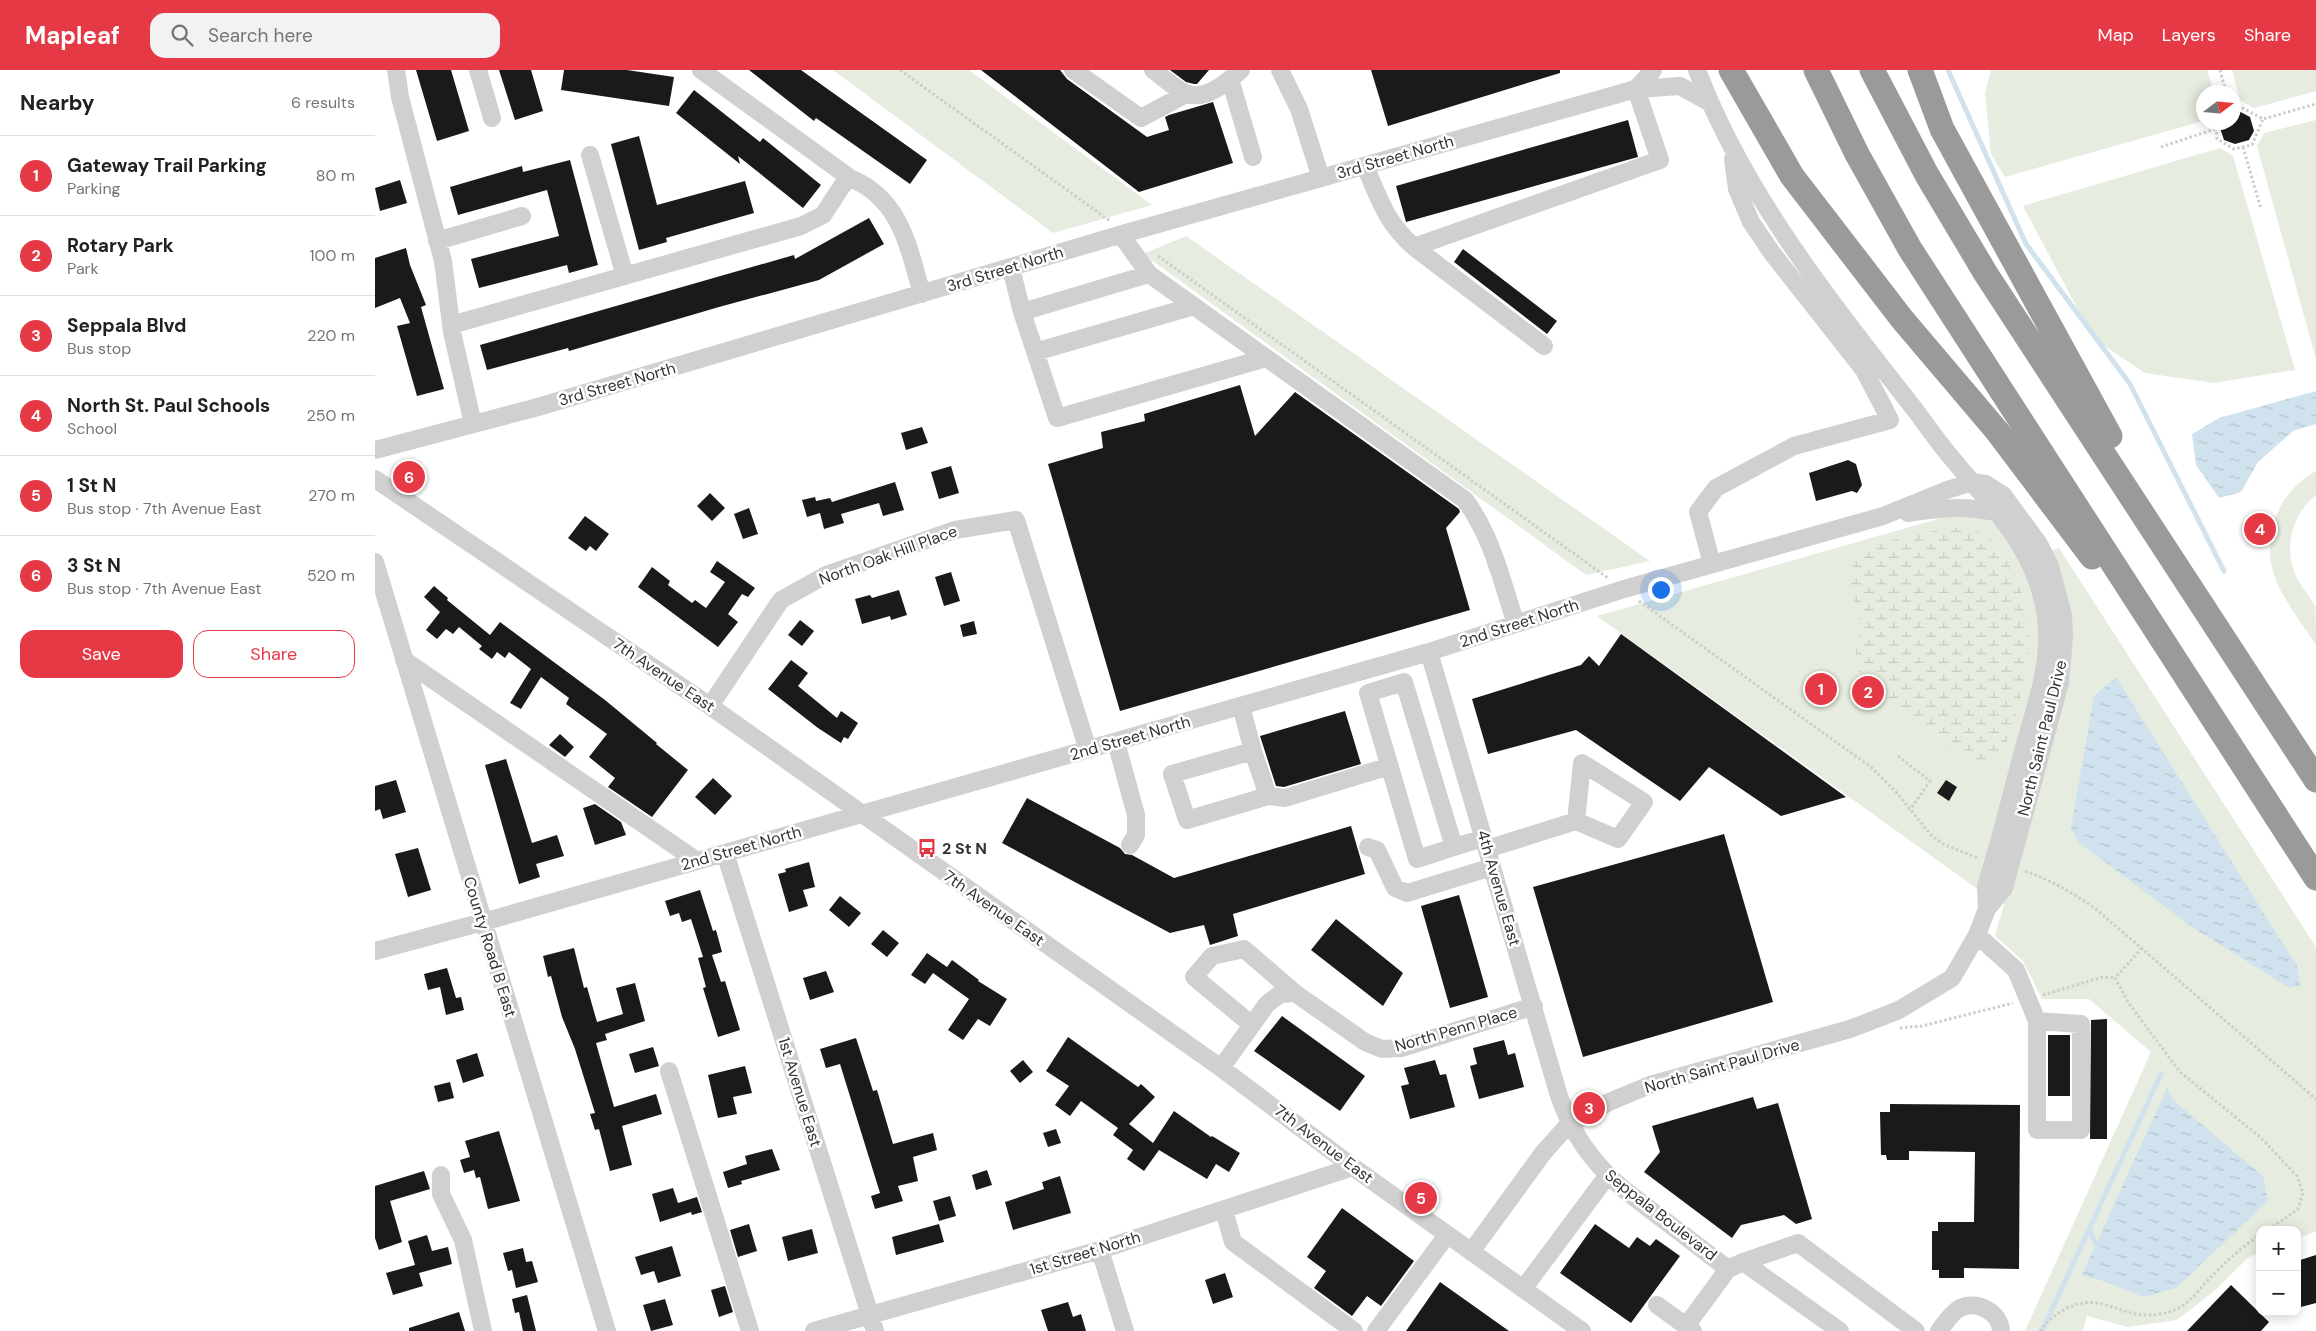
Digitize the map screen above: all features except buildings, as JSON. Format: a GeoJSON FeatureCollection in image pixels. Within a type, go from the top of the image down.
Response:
{"type":"FeatureCollection","features":[{"type":"Feature","properties":{"kind":"highway"},"geometry":{"type":"LineString","coordinates":[[1731,70],[1792,176],[1902,319],[1997,430],[2081,544],[2153,624]]}},
{"type":"Feature","properties":{"kind":"highway"},"geometry":{"type":"LineString","coordinates":[[1816,70],[1861,162],[1910,249],[2316,878]]}},
{"type":"Feature","properties":{"kind":"highway"},"geometry":{"type":"LineString","coordinates":[[1872,70],[1927,175],[1981,266],[2316,780]]}},
{"type":"Feature","properties":{"kind":"highway"},"geometry":{"type":"LineString","coordinates":[[1920,70],[1942,129],[2196,595]]}},
{"type":"Feature","properties":{"kind":"street"},"geometry":{"type":"LineString","coordinates":[[397,70],[400,97],[443,261],[451,325],[473,424]]}},
{"type":"Feature","properties":{"kind":"street"},"geometry":{"type":"LineString","coordinates":[[477,70],[492,118]]}},
{"type":"Feature","properties":{"kind":"street"},"geometry":{"type":"LineString","coordinates":[[701,70],[850,178],[866,184],[890,206],[904,232],[921,294]]}},
{"type":"Feature","properties":{"kind":"street"},"geometry":{"type":"LineString","coordinates":[[1073,70],[1141,118],[1186,94],[1203,94],[1222,86],[1235,75],[1253,157]]}},
{"type":"Feature","properties":{"kind":"street"},"geometry":{"type":"LineString","coordinates":[[1153,70],[1186,94]]}},
{"type":"Feature","properties":{"kind":"street"},"geometry":{"type":"LineString","coordinates":[[1280,70],[1299,110],[1321,178]]}},
{"type":"Feature","properties":{"kind":"street"},"geometry":{"type":"LineString","coordinates":[[1415,247],[1660,160],[1636,89],[1653,70]]}},
{"type":"Feature","properties":{"kind":"street"},"geometry":{"type":"LineString","coordinates":[[1697,70],[1709,102],[1756,192],[1819,285],[1950,456],[1973,482]]}},
{"type":"Feature","properties":{"kind":"street","name":"3rd Street North"},"geometry":{"type":"LineString","coordinates":[[375,450],[557,402],[1121,235],[1636,89],[1680,86],[1709,102]]}},
{"type":"Feature","properties":{"kind":"street"},"geometry":{"type":"LineString","coordinates":[[1712,564],[1698,512],[1716,488],[1794,446],[1890,420],[1864,370],[1772,253],[1751,222],[1737,189],[1732,148]]}},
{"type":"Feature","properties":{"kind":"street"},"geometry":{"type":"LineString","coordinates":[[590,155],[625,276]]}},
{"type":"Feature","properties":{"kind":"street"},"geometry":{"type":"LineString","coordinates":[[1365,166],[1388,218],[1397,232],[1544,346]]}},
{"type":"Feature","properties":{"kind":"street"},"geometry":{"type":"LineString","coordinates":[[451,325],[801,226],[823,215],[842,186],[850,178]]}},
{"type":"Feature","properties":{"kind":"street"},"geometry":{"type":"LineString","coordinates":[[437,241],[522,216]]}},
{"type":"Feature","properties":{"kind":"street"},"geometry":{"type":"LineString","coordinates":[[1121,235],[1149,274],[1465,500],[1475,513],[1495,557],[1516,624]]}},
{"type":"Feature","properties":{"kind":"street"},"geometry":{"type":"LineString","coordinates":[[1011,268],[1035,352],[1057,418],[1266,358]]}},
{"type":"Feature","properties":{"kind":"street"},"geometry":{"type":"LineString","coordinates":[[1023,312],[1149,274]]}},
{"type":"Feature","properties":{"kind":"street"},"geometry":{"type":"LineString","coordinates":[[1035,352],[1194,306]]}},
{"type":"Feature","properties":{"kind":"street","name":"7th Avenue East"},"geometry":{"type":"LineString","coordinates":[[375,479],[709,706],[1221,1068],[1353,1167],[1582,1331]]}},
{"type":"Feature","properties":{"kind":"street","name":"North Saint Paul Drive"},"geometry":{"type":"LineString","coordinates":[[1973,482],[1999,513],[2026,552],[2035,573],[2046,619],[2046,659],[1986,886],[1987,909]]}},
{"type":"Feature","properties":{"kind":"street","name":"North Saint Paul Drive"},"geometry":{"type":"LineString","coordinates":[[1471,1252],[1543,1153],[1569,1124],[1609,1102],[1649,1084],[1850,1029],[1899,1010],[1952,978],[1977,935],[1987,909],[2004,888],[2060,683],[2065,637],[2063,615],[2057,588],[2050,566],[2039,544],[2003,495],[1986,484],[1973,482]]}},
{"type":"Feature","properties":{"kind":"street","name":"2nd Street North"},"geometry":{"type":"LineString","coordinates":[[375,951],[483,922],[1429,652],[1624,590],[1883,516],[1947,490],[1973,482]]}},
{"type":"Feature","properties":{"kind":"street","name":"2nd Street North"},"geometry":{"type":"LineString","coordinates":[[1883,516],[1954,506],[1999,513]]}},
{"type":"Feature","properties":{"kind":"street","name":"North Oak Hill Place"},"geometry":{"type":"LineString","coordinates":[[709,706],[781,600],[825,575],[955,530],[1016,520],[1088,750]]}},
{"type":"Feature","properties":{"kind":"street","name":"County Road B East"},"geometry":{"type":"LineString","coordinates":[[375,562],[607,1331]]}},
{"type":"Feature","properties":{"kind":"street","name":"4th Avenue East"},"geometry":{"type":"LineString","coordinates":[[1429,652],[1569,1124]]}},
{"type":"Feature","properties":{"kind":"street"},"geometry":{"type":"LineString","coordinates":[[404,660],[697,861]]}},
{"type":"Feature","properties":{"kind":"street"},"geometry":{"type":"LineString","coordinates":[[1362,671],[1417,859],[1453,847],[1486,844],[1577,821],[1618,840],[1644,802],[1582,763],[1577,821]]}},
{"type":"Feature","properties":{"kind":"street"},"geometry":{"type":"LineString","coordinates":[[1368,693],[1404,682],[1453,847]]}},
{"type":"Feature","properties":{"kind":"street"},"geometry":{"type":"LineString","coordinates":[[1241,706],[1268,796]]}},
{"type":"Feature","properties":{"kind":"street"},"geometry":{"type":"LineString","coordinates":[[1117,742],[1137,816],[1136,835],[1130,845]]}},
{"type":"Feature","properties":{"kind":"street"},"geometry":{"type":"LineString","coordinates":[[1253,751],[1172,774],[1187,820],[1268,796],[1285,798],[1390,766]]}},
{"type":"Feature","properties":{"kind":"street"},"geometry":{"type":"LineString","coordinates":[[1368,847],[1377,850],[1395,888],[1407,893],[1492,867]]}},
{"type":"Feature","properties":{"kind":"street","name":"1st Avenue East"},"geometry":{"type":"LineString","coordinates":[[725,853],[873,1323]]}},
{"type":"Feature","properties":{"kind":"street"},"geometry":{"type":"LineString","coordinates":[[1977,935],[2017,970],[2037,1021],[2037,1130],[2081,1130],[2081,1024],[2037,1021]]}},
{"type":"Feature","properties":{"kind":"street","name":"North Penn Place"},"geometry":{"type":"LineString","coordinates":[[1252,1025],[1194,977],[1212,956],[1243,949],[1295,993],[1365,1042],[1382,1049],[1402,1048],[1534,1006]]}},
{"type":"Feature","properties":{"kind":"street"},"geometry":{"type":"LineString","coordinates":[[1221,1068],[1267,1004],[1280,994],[1295,993]]}},
{"type":"Feature","properties":{"kind":"street"},"geometry":{"type":"LineString","coordinates":[[669,1071],[750,1331]]}},
{"type":"Feature","properties":{"kind":"street","name":"Seppala Boulevard"},"geometry":{"type":"LineString","coordinates":[[1569,1124],[1581,1145],[1608,1176],[1736,1266],[1840,1331]]}},
{"type":"Feature","properties":{"kind":"street","name":"1st Street North"},"geometry":{"type":"LineString","coordinates":[[815,1331],[873,1323],[1353,1167]]}},
{"type":"Feature","properties":{"kind":"street"},"geometry":{"type":"LineString","coordinates":[[441,1175],[441,1194],[463,1240],[483,1331]]}},
{"type":"Feature","properties":{"kind":"street"},"geometry":{"type":"LineString","coordinates":[[1523,1289],[1608,1176]]}},
{"type":"Feature","properties":{"kind":"street"},"geometry":{"type":"LineString","coordinates":[[1224,1210],[1233,1242],[1354,1331]]}},
{"type":"Feature","properties":{"kind":"street"},"geometry":{"type":"LineString","coordinates":[[1376,1331],[1447,1235]]}},
{"type":"Feature","properties":{"kind":"street"},"geometry":{"type":"LineString","coordinates":[[1657,1305],[1690,1328],[1736,1266],[1798,1243],[1916,1331]]}},
{"type":"Feature","properties":{"kind":"street"},"geometry":{"type":"LineString","coordinates":[[1100,1250],[1125,1331]]}},
{"type":"Feature","properties":{"kind":"street"},"geometry":{"type":"LineString","coordinates":[[1939,1331],[1950,1316],[1960,1308],[1972,1305],[1983,1306],[1996,1316],[2001,1331]]}},
{"type":"Feature","properties":{"kind":"path"},"geometry":{"type":"LineString","coordinates":[[2220,70],[2224,85]]}},
{"type":"Feature","properties":{"kind":"path"},"geometry":{"type":"LineString","coordinates":[[2241,107],[2263,119],[2316,104]]}},
{"type":"Feature","properties":{"kind":"path"},"geometry":{"type":"LineString","coordinates":[[2161,147],[2215,130],[2217,139],[2234,149],[2252,145],[2263,119]]}},
{"type":"Feature","properties":{"kind":"path"},"geometry":{"type":"LineString","coordinates":[[2243,147],[2261,209]]}},
{"type":"Feature","properties":{"kind":"path"},"geometry":{"type":"LineString","coordinates":[[1899,756],[1930,781],[1910,810]]}},
{"type":"Feature","properties":{"kind":"path"},"geometry":{"type":"LineString","coordinates":[[1892,1029],[1922,1026],[2103,978],[2115,978],[2142,948]]}},
{"type":"Feature","properties":{"kind":"path"},"geometry":{"type":"LineString","coordinates":[[2115,978],[2130,1005],[2180,1072],[2260,1137],[2297,1176],[2303,1193],[2298,1209],[2274,1226]]}},
{"type":"Feature","properties":{"kind":"path"},"geometry":{"type":"LineString","coordinates":[[2040,1331],[2057,1312],[2087,1303],[2103,1304],[2139,1316],[2178,1310],[2189,1302],[2213,1274],[2256,1238]]}},
{"type":"Feature","properties":{"kind":"green space"},"geometry":{"type":"Polygon","coordinates":[[[833,70],[969,70],[1152,205],[1053,233],[833,70]]]}},
{"type":"Feature","properties":{"kind":"green space"},"geometry":{"type":"Polygon","coordinates":[[[1991,70],[2207,70],[2212,85],[2196,85],[2196,123],[2005,177],[1991,154],[1985,93],[1991,70]]]}},
{"type":"Feature","properties":{"kind":"green space"},"geometry":{"type":"Polygon","coordinates":[[[2232,70],[2316,70],[2316,91],[2254,108],[2241,101],[2241,85],[2236,85],[2232,70]]]}},
{"type":"Feature","properties":{"kind":"green space"},"geometry":{"type":"Polygon","coordinates":[[[2316,120],[2316,359],[2257,146],[2264,133],[2316,120]]]}},
{"type":"Feature","properties":{"kind":"green space"},"geometry":{"type":"Polygon","coordinates":[[[2220,148],[2233,156],[2295,370],[2214,383],[2145,373],[2093,338],[2023,206],[2220,148]]]}},
{"type":"Feature","properties":{"kind":"green space"},"geometry":{"type":"Polygon","coordinates":[[[1186,236],[1650,561],[1586,575],[1143,254],[1186,236]]]}},
{"type":"Feature","properties":{"kind":"green space"},"geometry":{"type":"Polygon","coordinates":[[[2316,471],[2316,495],[2301,512],[2296,522],[2292,532],[2290,554],[2296,576],[2315,606],[2316,645],[2290,607],[2277,583],[2270,551],[2271,535],[2281,505],[2302,480],[2316,471]]]}},
{"type":"Feature","properties":{"kind":"green space"},"geometry":{"type":"Polygon","coordinates":[[[1952,515],[1988,519],[2002,529],[2023,564],[2040,618],[2037,672],[1979,890],[1597,616],[1952,515]]]}},
{"type":"Feature","properties":{"kind":"green space"},"geometry":{"type":"Polygon","coordinates":[[[1964,527],[1979,532],[1992,541],[2002,553],[2019,584],[2029,632],[2028,654],[2023,683],[2011,733],[2006,742],[1994,755],[1984,760],[1961,756],[1953,752],[1876,693],[1861,674],[1856,656],[1861,626],[1852,593],[1850,576],[1856,559],[1865,551],[1901,538],[1964,527]]]}},
{"type":"Feature","properties":{"kind":"green space"},"geometry":{"type":"Polygon","coordinates":[[[2059,548],[2316,947],[2316,1231],[2301,1237],[2301,1226],[2256,1226],[2256,1254],[2249,1257],[2213,1292],[2177,1320],[2128,1327],[2087,1316],[2083,1331],[2025,1331],[2151,1052],[2089,999],[2042,999],[2023,961],[1995,936],[2064,691],[2050,551],[2059,548]]]}},
{"type":"Feature","properties":{"kind":"water"},"geometry":{"type":"Polygon","coordinates":[[[2316,391],[2316,424],[2293,431],[2258,462],[2241,492],[2219,498],[2196,465],[2192,434],[2219,418],[2316,391]]]}},
{"type":"Feature","properties":{"kind":"water"},"geometry":{"type":"Polygon","coordinates":[[[2116,677],[2297,966],[2300,986],[2288,987],[2192,927],[2078,842],[2071,828],[2094,696],[2116,677]]]}},
{"type":"Feature","properties":{"kind":"water"},"geometry":{"type":"Polygon","coordinates":[[[2167,1088],[2173,1100],[2263,1176],[2268,1201],[2176,1288],[2143,1297],[2101,1280],[2082,1275],[2167,1088]]]}},
{"type":"Feature","properties":{"kind":"waterway"},"geometry":{"type":"LineString","coordinates":[[1948,70],[2026,244],[2130,384],[2224,571]]}},
{"type":"Feature","properties":{"kind":"waterway"},"geometry":{"type":"LineString","coordinates":[[2042,1331],[2161,1074]]}},
{"type":"Feature","properties":{"kind":"waterway"},"geometry":{"type":"LineString","coordinates":[[2089,1230],[2099,1249]]}},
{"type":"Feature","properties":{"kind":"place","name":"3 St N"},"geometry":{"type":"Point","coordinates":[409,477]}},
{"type":"Feature","properties":{"kind":"place","name":"North St. Paul Schools"},"geometry":{"type":"Point","coordinates":[2260,529]}},
{"type":"Feature","properties":{"kind":"place","name":"Gateway Trail Parking"},"geometry":{"type":"Point","coordinates":[1821,689]}},
{"type":"Feature","properties":{"kind":"place","name":"Rotary Park"},"geometry":{"type":"Point","coordinates":[1868,692]}},
{"type":"Feature","properties":{"kind":"place","name":"2 St N"},"geometry":{"type":"Point","coordinates":[927,848]}},
{"type":"Feature","properties":{"kind":"place","name":"Seppala Blvd"},"geometry":{"type":"Point","coordinates":[1589,1108]}},
{"type":"Feature","properties":{"kind":"place","name":"1 St N"},"geometry":{"type":"Point","coordinates":[1421,1198]}}]}
